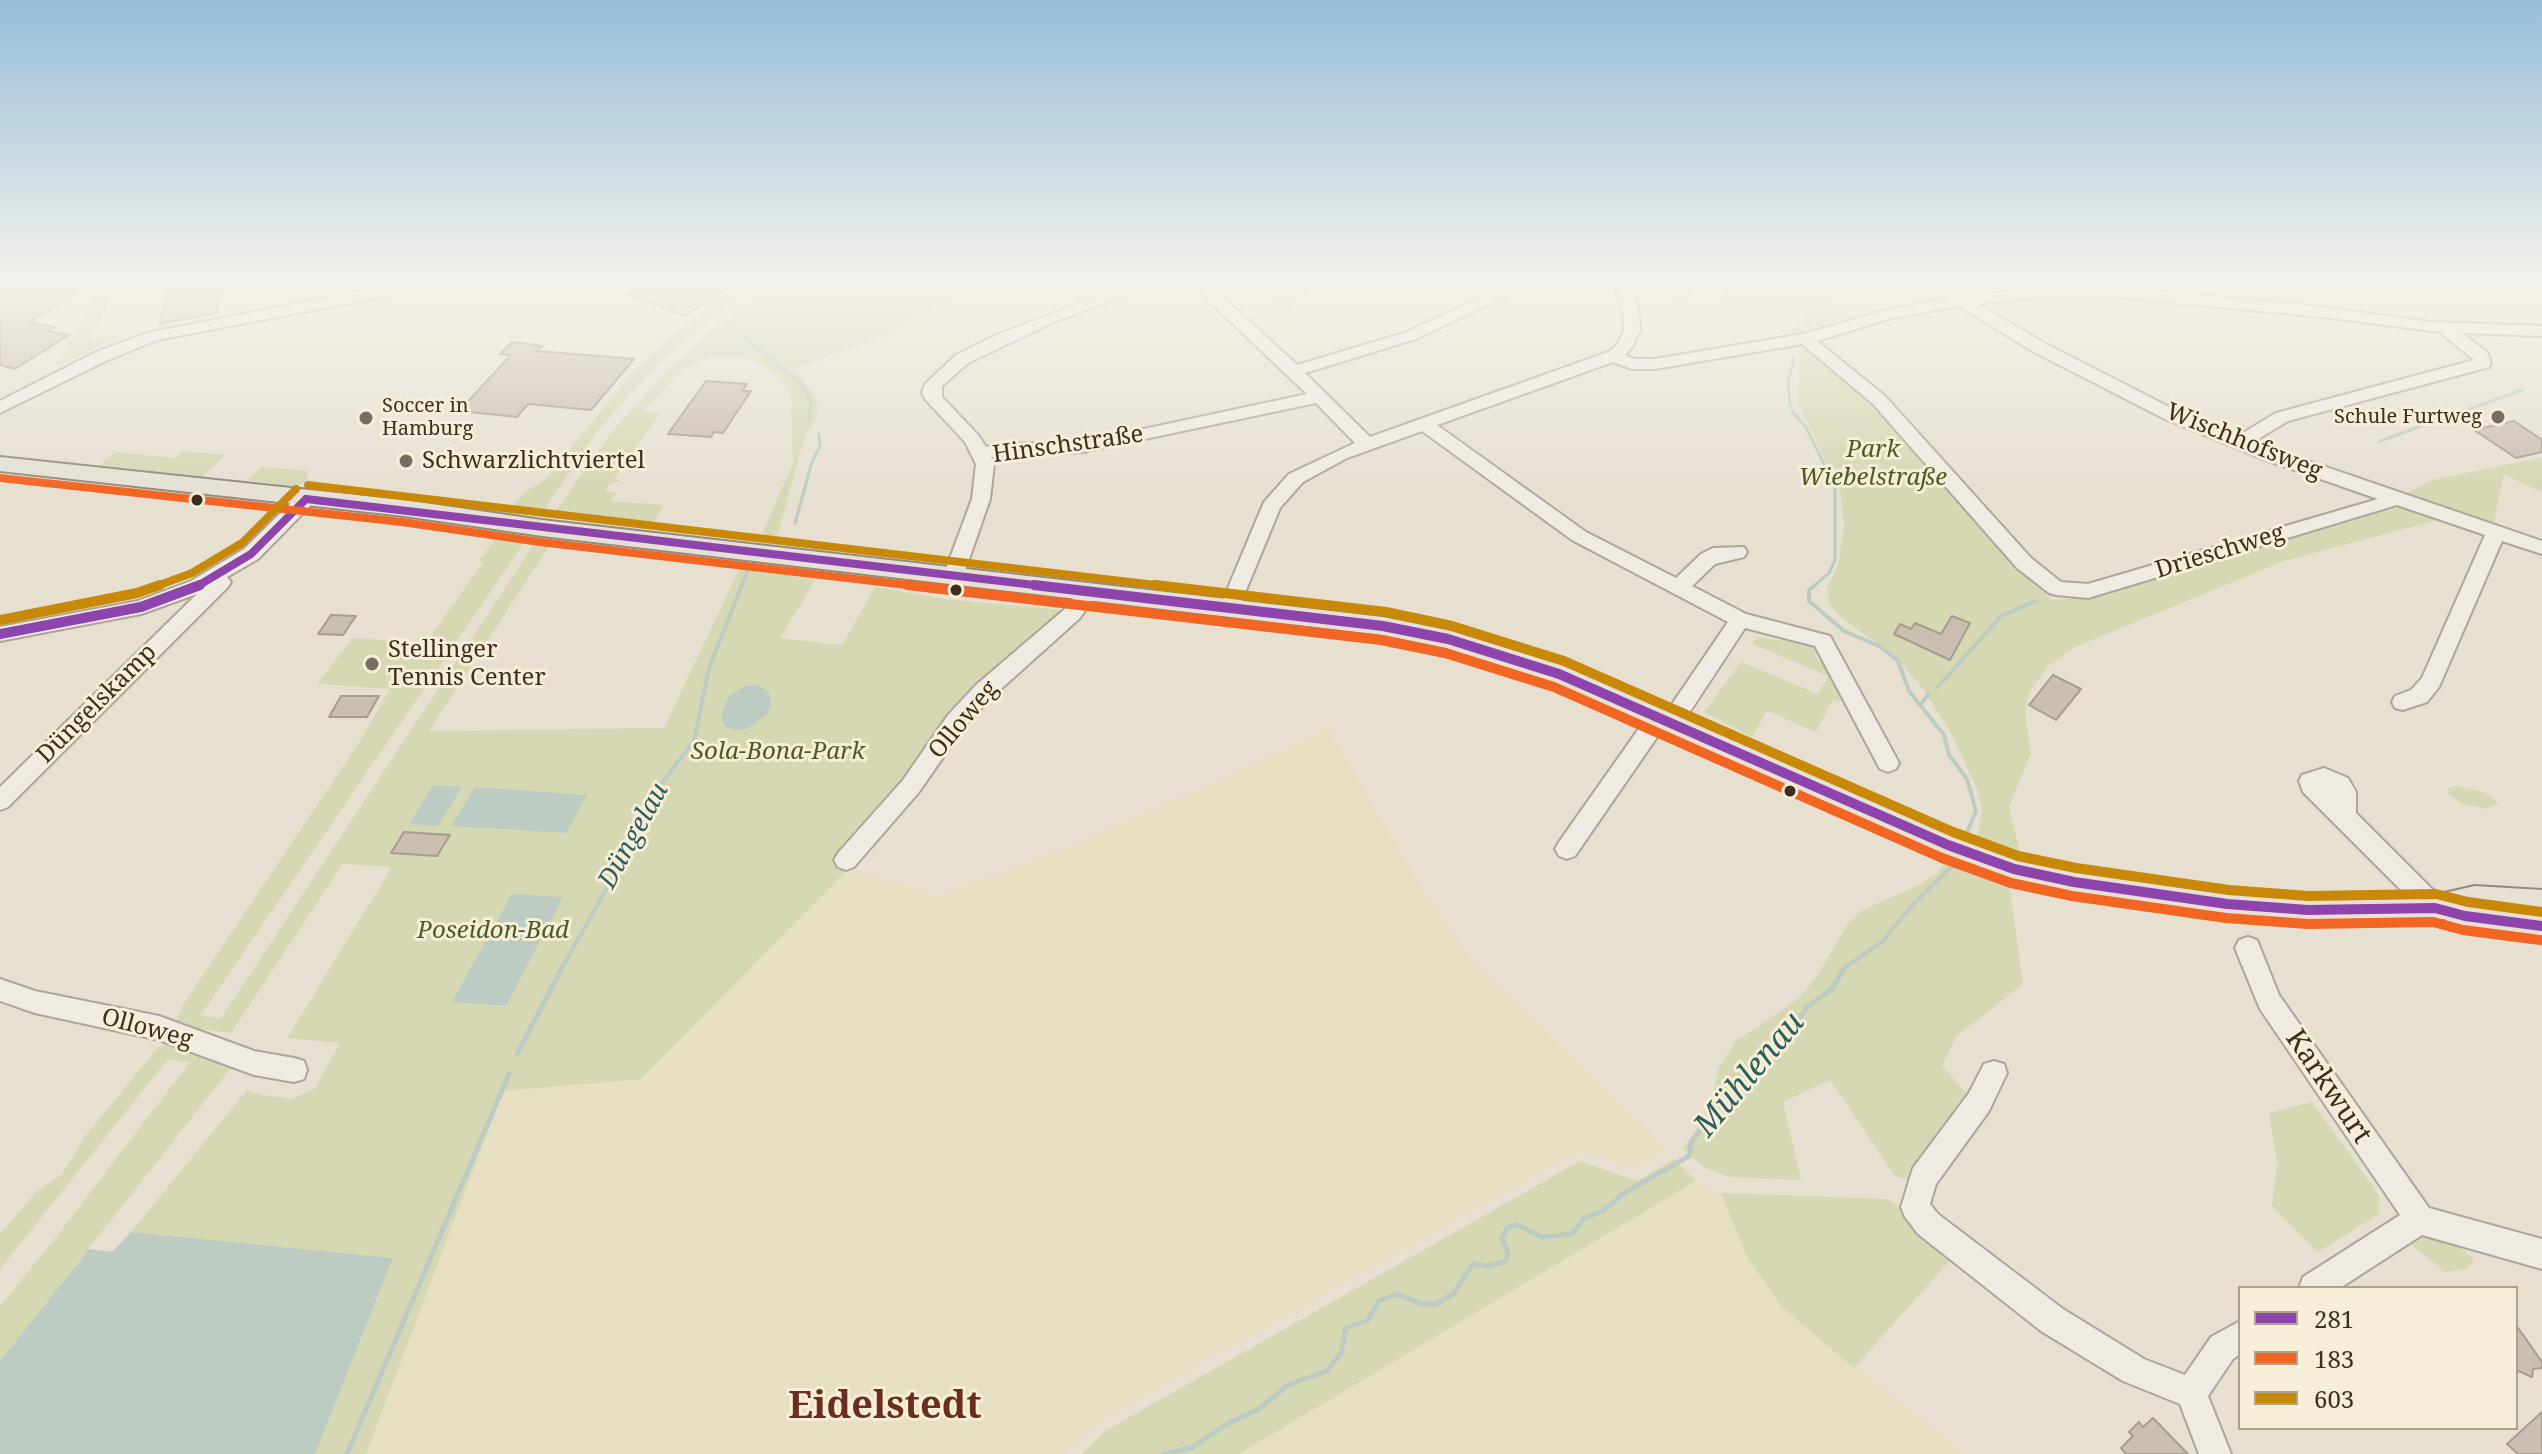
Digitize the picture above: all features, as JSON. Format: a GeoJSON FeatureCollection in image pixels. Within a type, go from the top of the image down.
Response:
{"type":"FeatureCollection","features":[{"type":"Feature","properties":{"kind":"main road"},"geometry":{"type":"LineString","coordinates":[[0,464],[1383,626],[1448,639],[1545,669],[1666,718],[1948,845],[2014,869],[2074,882],[2227,904],[2308,910],[2435,908],[2475,899],[2542,903]]}},
{"type":"Feature","properties":{"kind":"main road"},"geometry":{"type":"LineString","coordinates":[[2435,908],[2465,916],[2542,926]]}},
{"type":"Feature","properties":{"kind":"street"},"geometry":{"type":"LineString","coordinates":[[5,403],[107,354]]}},
{"type":"Feature","properties":{"kind":"street"},"geometry":{"type":"LineString","coordinates":[[972,354],[934,384],[931,393],[982,454]]}},
{"type":"Feature","properties":{"kind":"street"},"geometry":{"type":"LineString","coordinates":[[1276,354],[1368,445]]}},
{"type":"Feature","properties":{"kind":"street"},"geometry":{"type":"LineString","coordinates":[[1294,371],[1351,354]]}},
{"type":"Feature","properties":{"kind":"street"},"geometry":{"type":"LineString","coordinates":[[1230,607],[1263,524],[1281,492],[1309,469],[1616,354]]}},
{"type":"Feature","properties":{"kind":"street"},"geometry":{"type":"LineString","coordinates":[[1614,356],[1632,364],[1655,364],[1716,354]]}},
{"type":"Feature","properties":{"kind":"street","name":"Drieschweg"},"geometry":{"type":"LineString","coordinates":[[1823,354],[1879,400],[2044,581],[2063,590],[2088,591],[2397,499]]}},
{"type":"Feature","properties":{"kind":"street","name":"Wischhofsweg"},"geometry":{"type":"LineString","coordinates":[[2053,354],[2090,375],[2238,443],[2542,548]]}},
{"type":"Feature","properties":{"kind":"street"},"geometry":{"type":"LineString","coordinates":[[2238,443],[2282,417],[2483,363],[2478,354]]}},
{"type":"Feature","properties":{"kind":"street","name":"Hinschstraße"},"geometry":{"type":"LineString","coordinates":[[954,574],[986,475],[982,454],[1001,449],[1083,447],[1320,397]]}},
{"type":"Feature","properties":{"kind":"street"},"geometry":{"type":"LineString","coordinates":[[1424,424],[1565,528],[1740,620],[1823,641],[1888,763]]}},
{"type":"Feature","properties":{"kind":"street"},"geometry":{"type":"LineString","coordinates":[[0,634],[141,607],[174,596],[235,566],[306,499]]}},
{"type":"Feature","properties":{"kind":"street"},"geometry":{"type":"LineString","coordinates":[[2403,702],[2419,696],[2431,682],[2496,532]]}},
{"type":"Feature","properties":{"kind":"street"},"geometry":{"type":"LineString","coordinates":[[1679,587],[1708,559],[1720,553],[1737,552]]}},
{"type":"Feature","properties":{"kind":"street","name":"Düngelskamp"},"geometry":{"type":"LineString","coordinates":[[0,801],[235,566]]}},
{"type":"Feature","properties":{"kind":"street","name":"Olloweg"},"geometry":{"type":"LineString","coordinates":[[846,860],[911,786],[956,721],[984,691],[1073,613],[1089,590]]}},
{"type":"Feature","properties":{"kind":"street"},"geometry":{"type":"LineString","coordinates":[[174,596],[181,604],[194,608]]}},
{"type":"Feature","properties":{"kind":"street"},"geometry":{"type":"LineString","coordinates":[[1567,849],[1740,620]]}},
{"type":"Feature","properties":{"kind":"street"},"geometry":{"type":"LineString","coordinates":[[2344,816],[2435,908]]}},
{"type":"Feature","properties":{"kind":"street","name":"Karkwurt"},"geometry":{"type":"LineString","coordinates":[[2248,948],[2269,1001],[2420,1220]]}},
{"type":"Feature","properties":{"kind":"street","name":"Olloweg"},"geometry":{"type":"LineString","coordinates":[[0,990],[35,1002],[159,1028],[254,1063],[294,1070]]}},
{"type":"Feature","properties":{"kind":"street"},"geometry":{"type":"LineString","coordinates":[[1994,1073],[1979,1102],[1923,1178],[1915,1207],[1928,1224],[2052,1320],[2134,1370],[2191,1393],[2215,1454]]}},
{"type":"Feature","properties":{"kind":"street"},"geometry":{"type":"LineString","coordinates":[[2317,1286],[2420,1220],[2542,1254]]}},
{"type":"Feature","properties":{"kind":"street"},"geometry":{"type":"LineString","coordinates":[[2191,1393],[2222,1348],[2238,1337]]}},
{"type":"Feature","properties":{"kind":"shaded area"},"geometry":{"type":"Polygon","coordinates":[[[759,685],[769,693],[771,703],[767,715],[746,729],[726,727],[721,718],[728,697],[745,686],[759,685]]]}},
{"type":"Feature","properties":{"kind":"shaded area"},"geometry":{"type":"Polygon","coordinates":[[[1329,730],[1422,890],[1459,942],[1482,970],[1667,1149],[1628,1167],[1590,1154],[1573,1154],[1104,1418],[1063,1454],[366,1454],[503,1090],[641,1078],[850,868],[939,897],[1092,837],[1329,730]]]}},
{"type":"Feature","properties":{"kind":"shaded area"},"geometry":{"type":"Polygon","coordinates":[[[433,785],[462,787],[438,826],[409,824],[433,785]]]}},
{"type":"Feature","properties":{"kind":"shaded area"},"geometry":{"type":"Polygon","coordinates":[[[475,787],[587,795],[566,833],[451,826],[475,787]]]}},
{"type":"Feature","properties":{"kind":"shaded area"},"geometry":{"type":"Polygon","coordinates":[[[512,894],[563,897],[506,1006],[452,1002],[512,894]]]}},
{"type":"Feature","properties":{"kind":"shaded area"},"geometry":{"type":"Polygon","coordinates":[[[1696,1181],[1721,1193],[1747,1257],[1782,1307],[1964,1454],[1239,1454],[1696,1181]]]}},
{"type":"Feature","properties":{"kind":"shaded area"},"geometry":{"type":"Polygon","coordinates":[[[131,1232],[393,1258],[315,1454],[0,1454],[0,1361],[89,1249],[112,1252],[131,1232]]]}},
{"type":"Feature","properties":{"kind":"green space"},"geometry":{"type":"Polygon","coordinates":[[[65,354],[84,354],[59,365],[65,354]]]}},
{"type":"Feature","properties":{"kind":"green space"},"geometry":{"type":"Polygon","coordinates":[[[652,354],[671,354],[650,372],[597,432],[543,512],[513,506],[526,491],[545,480],[628,378],[652,354]]]}},
{"type":"Feature","properties":{"kind":"green space"},"geometry":{"type":"Polygon","coordinates":[[[686,354],[835,354],[793,369],[813,393],[818,408],[815,423],[805,435],[778,533],[772,539],[761,537],[793,463],[791,393],[776,372],[749,358],[709,357],[682,369],[643,412],[661,413],[633,451],[641,453],[631,455],[624,465],[632,466],[630,469],[621,469],[614,479],[622,481],[611,483],[605,491],[616,493],[611,501],[664,505],[651,525],[555,512],[611,433],[663,374],[686,354]]]}},
{"type":"Feature","properties":{"kind":"green space","name":"Park Wiebelstraße"},"geometry":{"type":"Polygon","coordinates":[[[1799,354],[1819,354],[1873,404],[2051,600],[2087,598],[2400,507],[2441,519],[2284,561],[2075,647],[2048,666],[2029,693],[2025,712],[2031,754],[2009,806],[2020,853],[1977,840],[1982,811],[1978,791],[1952,735],[1924,690],[1895,656],[1842,618],[1830,605],[1827,587],[1838,565],[1844,527],[1840,491],[1799,405],[1799,354]]]}},
{"type":"Feature","properties":{"kind":"green space"},"geometry":{"type":"Polygon","coordinates":[[[183,451],[226,455],[202,477],[100,465],[115,452],[174,458],[183,451]]]}},
{"type":"Feature","properties":{"kind":"green space"},"geometry":{"type":"Polygon","coordinates":[[[2542,457],[2542,492],[2504,475],[2493,525],[2402,496],[2432,480],[2542,457]]]}},
{"type":"Feature","properties":{"kind":"green space"},"geometry":{"type":"Polygon","coordinates":[[[262,467],[308,471],[308,476],[303,483],[295,486],[246,480],[262,467]]]}},
{"type":"Feature","properties":{"kind":"green space"},"geometry":{"type":"Polygon","coordinates":[[[499,534],[526,540],[200,1016],[221,1018],[536,541],[553,540],[429,731],[664,728],[741,566],[816,579],[780,638],[842,645],[875,587],[945,599],[1063,610],[969,702],[835,860],[849,868],[641,1079],[503,1091],[366,1454],[315,1454],[393,1258],[131,1232],[247,1090],[292,1099],[315,1088],[338,1047],[339,1043],[287,1038],[392,867],[343,864],[231,1033],[174,1026],[183,1005],[360,741],[390,689],[317,684],[352,638],[426,643],[499,534]]]}},
{"type":"Feature","properties":{"kind":"green space"},"geometry":{"type":"Polygon","coordinates":[[[1757,637],[1812,645],[1816,657],[1830,662],[1846,700],[1832,701],[1816,732],[1767,711],[1752,737],[1704,712],[1741,662],[1818,694],[1828,676],[1752,644],[1757,637]]]}},
{"type":"Feature","properties":{"kind":"green space"},"geometry":{"type":"Polygon","coordinates":[[[2456,786],[2483,792],[2498,803],[2487,809],[2463,804],[2448,794],[2449,788],[2456,786]]]}},
{"type":"Feature","properties":{"kind":"green space"},"geometry":{"type":"Polygon","coordinates":[[[1949,857],[2009,883],[2023,984],[1956,1037],[1942,1066],[1968,1095],[1907,1179],[1895,1176],[1830,1080],[1783,1102],[1801,1180],[1730,1177],[1703,1167],[1683,1149],[1711,1107],[1719,1067],[1735,1042],[1798,999],[1817,976],[1849,922],[1862,910],[1913,888],[1937,873],[1949,857]]]}},
{"type":"Feature","properties":{"kind":"green space"},"geometry":{"type":"Polygon","coordinates":[[[173,1044],[203,1049],[231,1068],[0,1361],[0,1306],[190,1062],[168,1059],[0,1269],[0,1234],[37,1191],[61,1175],[84,1138],[158,1047],[173,1044]]]}},
{"type":"Feature","properties":{"kind":"green space"},"geometry":{"type":"Polygon","coordinates":[[[2312,1102],[2379,1195],[2379,1214],[2318,1252],[2272,1206],[2277,1162],[2269,1113],[2312,1102]]]}},
{"type":"Feature","properties":{"kind":"green space"},"geometry":{"type":"Polygon","coordinates":[[[1674,1159],[1696,1181],[1239,1454],[1081,1454],[1105,1431],[1580,1161],[1638,1181],[1674,1159]]]}},
{"type":"Feature","properties":{"kind":"green space"},"geometry":{"type":"Polygon","coordinates":[[[1721,1193],[1888,1199],[1910,1214],[1954,1256],[1854,1368],[1782,1307],[1747,1257],[1721,1193]]]}},
{"type":"Feature","properties":{"kind":"green space"},"geometry":{"type":"Polygon","coordinates":[[[2418,1239],[2452,1240],[2474,1260],[2467,1269],[2445,1272],[2411,1244],[2418,1239]]]}},
{"type":"Feature","properties":{"kind":"building"},"geometry":{"type":"Polygon","coordinates":[[[0,354],[39,354],[15,369],[0,365],[0,354]]]}},
{"type":"Feature","properties":{"kind":"building"},"geometry":{"type":"Polygon","coordinates":[[[500,354],[572,354],[634,359],[591,410],[528,404],[517,417],[459,411],[511,355],[500,354]]]}},
{"type":"Feature","properties":{"kind":"building"},"geometry":{"type":"Polygon","coordinates":[[[706,381],[747,384],[742,391],[751,391],[723,433],[714,432],[711,437],[668,434],[706,381]]]}},
{"type":"Feature","properties":{"kind":"building"},"geometry":{"type":"Polygon","coordinates":[[[2514,421],[2542,440],[2542,452],[2516,458],[2474,430],[2514,421]]]}},
{"type":"Feature","properties":{"kind":"building"},"geometry":{"type":"Polygon","coordinates":[[[331,615],[356,616],[343,635],[318,634],[331,615]]]}},
{"type":"Feature","properties":{"kind":"building"},"geometry":{"type":"Polygon","coordinates":[[[1952,616],[1970,623],[1950,660],[1894,634],[1900,624],[1911,629],[1915,623],[1941,634],[1952,616]]]}},
{"type":"Feature","properties":{"kind":"building"},"geometry":{"type":"Polygon","coordinates":[[[2053,675],[2081,689],[2056,720],[2029,705],[2053,675]]]}},
{"type":"Feature","properties":{"kind":"building"},"geometry":{"type":"Polygon","coordinates":[[[341,696],[379,696],[367,717],[329,717],[341,696]]]}},
{"type":"Feature","properties":{"kind":"building"},"geometry":{"type":"Polygon","coordinates":[[[404,832],[450,835],[437,856],[391,853],[404,832]]]}},
{"type":"Feature","properties":{"kind":"building"},"geometry":{"type":"Polygon","coordinates":[[[2518,1328],[2542,1362],[2542,1368],[2533,1369],[2532,1377],[2518,1371],[2518,1328]]]}},
{"type":"Feature","properties":{"kind":"building"},"geometry":{"type":"Polygon","coordinates":[[[2542,1412],[2542,1454],[2518,1454],[2507,1444],[2542,1412]]]}},
{"type":"Feature","properties":{"kind":"building"},"geometry":{"type":"Polygon","coordinates":[[[2153,1418],[2188,1454],[2126,1454],[2121,1448],[2133,1436],[2129,1432],[2139,1422],[2143,1427],[2153,1418]]]}},
{"type":"Feature","properties":{"kind":"waterway","name":"Düngelau"},"geometry":{"type":"LineString","coordinates":[[764,354],[807,393],[811,404],[809,420]]}},
{"type":"Feature","properties":{"kind":"waterway","name":"Mühlenau"},"geometry":{"type":"LineString","coordinates":[[1790,406],[1788,382],[1794,358]]}},
{"type":"Feature","properties":{"kind":"waterway"},"geometry":{"type":"LineString","coordinates":[[2380,441],[2522,390]]}},
{"type":"Feature","properties":{"kind":"waterway","name":"Mühlenau"},"geometry":{"type":"LineString","coordinates":[[1792,411],[1806,427],[1835,487],[1835,560],[1829,573],[1813,587]]}},
{"type":"Feature","properties":{"kind":"waterway","name":"Düngelau"},"geometry":{"type":"LineString","coordinates":[[795,523],[812,462],[820,446],[819,434]]}},
{"type":"Feature","properties":{"kind":"waterway","name":"Düngelau"},"geometry":{"type":"LineString","coordinates":[[741,587],[749,567]]}},
{"type":"Feature","properties":{"kind":"waterway","name":"Düngelau"},"geometry":{"type":"LineString","coordinates":[[562,968],[656,791],[694,741],[709,668],[742,585]]}},
{"type":"Feature","properties":{"kind":"waterway","name":"Mühlenau"},"geometry":{"type":"LineString","coordinates":[[1815,585],[1809,590],[1809,601],[1844,631],[1879,646],[1898,661],[1909,691],[1920,705]]}},
{"type":"Feature","properties":{"kind":"waterway"},"geometry":{"type":"LineString","coordinates":[[1938,687],[2001,616],[2036,601]]}},
{"type":"Feature","properties":{"kind":"waterway"},"geometry":{"type":"LineString","coordinates":[[1920,705],[1929,694]]}},
{"type":"Feature","properties":{"kind":"waterway","name":"Mühlenau"},"geometry":{"type":"LineString","coordinates":[[1920,705],[1944,735],[1949,755],[1967,779],[1976,811],[1966,835]]}},
{"type":"Feature","properties":{"kind":"waterway","name":"Mühlenau"},"geometry":{"type":"LineString","coordinates":[[1845,967],[1882,942],[1908,910],[1953,865]]}},
{"type":"Feature","properties":{"kind":"waterway","name":"Düngelau"},"geometry":{"type":"LineString","coordinates":[[517,1054],[563,966]]}},
{"type":"Feature","properties":{"kind":"waterway","name":"Mühlenau"},"geometry":{"type":"LineString","coordinates":[[1164,1454],[1191,1448],[1229,1423],[1259,1409],[1288,1385],[1327,1371],[1341,1353],[1346,1328],[1367,1321],[1379,1301],[1398,1294],[1421,1304],[1436,1304],[1453,1294],[1473,1264],[1488,1266],[1506,1261],[1508,1253],[1502,1238],[1507,1228],[1517,1225],[1542,1237],[1572,1234],[1584,1218],[1603,1211],[1623,1194],[1689,1156],[1691,1143],[1737,1079],[1793,1028],[1807,1007],[1832,989],[1845,967]]}},
{"type":"Feature","properties":{"kind":"waterway","name":"Düngelau"},"geometry":{"type":"LineString","coordinates":[[347,1454],[509,1074]]}},
{"type":"Feature","properties":{"kind":"transit line","name":"183"},"geometry":{"type":"LineString","coordinates":[[0,478],[402,522],[540,542],[1381,640],[1445,653],[1554,687],[1942,858],[2011,883],[2072,896],[2226,918],[2308,924],[2433,922],[2463,930],[2540,940]]}},
{"type":"Feature","properties":{"kind":"transit line","name":"603"},"geometry":{"type":"LineString","coordinates":[[308,485],[1386,612],[1452,626],[1564,661],[1953,832],[2018,856],[2076,868],[2229,890],[2308,896],[2436,894],[2468,902],[2542,912]]}},
{"type":"Feature","properties":{"kind":"transit line","name":"603"},"geometry":{"type":"LineString","coordinates":[[0,620],[137,593],[192,573],[242,543],[296,489]]}},
{"type":"Feature","properties":{"kind":"transit line","name":"281"},"geometry":{"type":"LineString","coordinates":[[306,499],[1383,626],[1448,639],[1559,674],[1948,845],[2014,869],[2074,882],[2227,904],[2308,910],[2435,908],[2465,916],[2542,926]]}},
{"type":"Feature","properties":{"kind":"transit line","name":"281"},"geometry":{"type":"LineString","coordinates":[[0,634],[141,607],[198,586],[251,554],[306,499]]}},
{"type":"Feature","properties":{"kind":"place","name":"Schule Furtweg"},"geometry":{"type":"Point","coordinates":[2498,417]}},
{"type":"Feature","properties":{"kind":"place","name":"Soccer in Hamburg"},"geometry":{"type":"Point","coordinates":[366,418]}},
{"type":"Feature","properties":{"kind":"place","name":"Schwarzlichtviertel"},"geometry":{"type":"Point","coordinates":[406,461]}},
{"type":"Feature","properties":{"kind":"place","name":"Stellinger Tennis Center"},"geometry":{"type":"Point","coordinates":[372,664]}},
{"type":"Feature","properties":{"kind":"district","name":"Eidelstedt"},"geometry":{"type":"Point","coordinates":[885,1407]}},
{"type":"Feature","properties":{"kind":"park label","name":"Sola-Bona-Park"},"geometry":{"type":"Point","coordinates":[778,752]}},
{"type":"Feature","properties":{"kind":"park label","name":"Poseidon-Bad"},"geometry":{"type":"Point","coordinates":[493,931]}}]}
